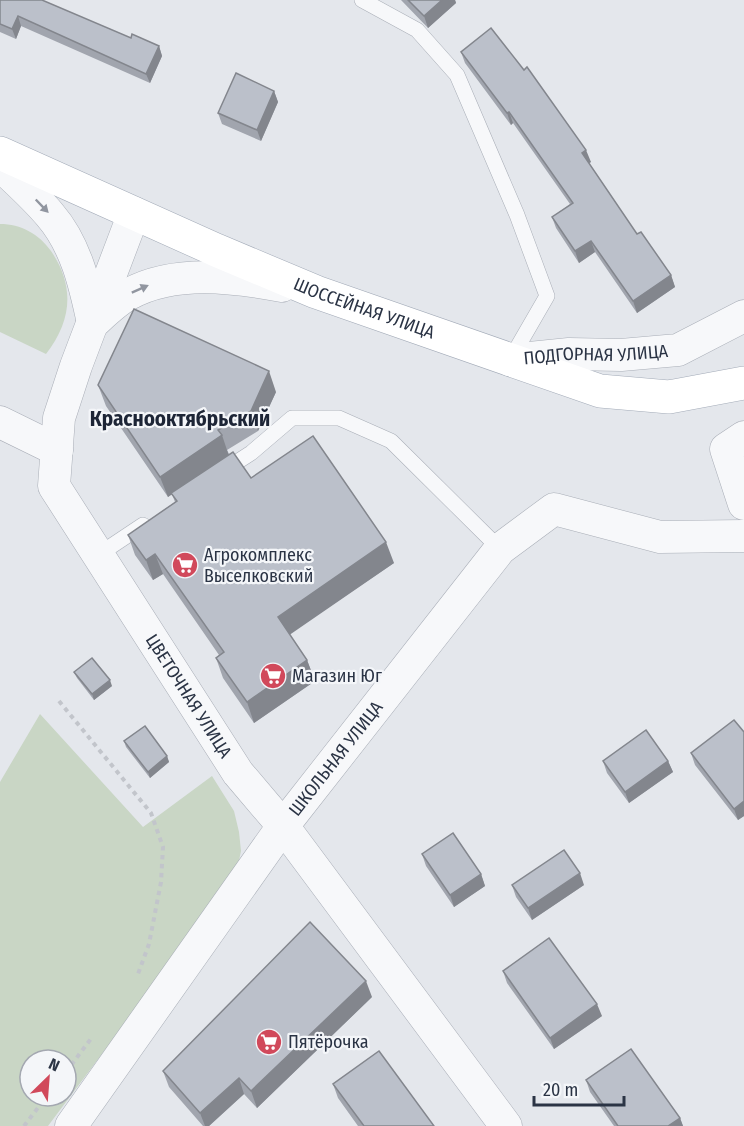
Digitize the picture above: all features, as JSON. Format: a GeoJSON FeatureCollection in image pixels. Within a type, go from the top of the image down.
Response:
{"type":"FeatureCollection","features":[{"type":"Feature","properties":{"kind":"main road","name":"ШОССЕЙНАЯ УЛИЦА"},"geometry":{"type":"LineString","coordinates":[[0,153],[316,292],[600,391],[669,397],[744,383]]}},
{"type":"Feature","properties":{"kind":"street"},"geometry":{"type":"LineString","coordinates":[[0,165],[52,216],[71,248],[84,283],[93,323],[127,294],[158,281],[199,277],[242,278],[316,292]]}},
{"type":"Feature","properties":{"kind":"street","name":"ЦВЕТОЧНАЯ УЛИЦА"},"geometry":{"type":"LineString","coordinates":[[134,213],[60,418],[54,486],[238,773],[283,826],[506,1126]]}},
{"type":"Feature","properties":{"kind":"street","name":"ПОДГОРНАЯ УЛИЦА"},"geometry":{"type":"LineString","coordinates":[[510,360],[569,354],[621,355],[678,350],[744,316]]}},
{"type":"Feature","properties":{"kind":"street"},"geometry":{"type":"LineString","coordinates":[[0,422],[57,450]]}},
{"type":"Feature","properties":{"kind":"street"},"geometry":{"type":"LineString","coordinates":[[744,437],[726,448],[744,504]]}},
{"type":"Feature","properties":{"kind":"street","name":"ШКОЛЬНАЯ УЛИЦА"},"geometry":{"type":"LineString","coordinates":[[71,1126],[283,826],[500,549],[554,510],[660,537],[744,536]]}},
{"type":"Feature","properties":{"kind":"lane"},"geometry":{"type":"LineString","coordinates":[[362,0],[417,30],[457,75],[517,215],[547,296],[510,360]]}},
{"type":"Feature","properties":{"kind":"lane"},"geometry":{"type":"LineString","coordinates":[[213,479],[251,453],[292,418],[339,418],[391,441],[500,549]]}},
{"type":"Feature","properties":{"kind":"lane"},"geometry":{"type":"LineString","coordinates":[[98,555],[155,517]]}},
{"type":"Feature","properties":{"kind":"path"},"geometry":{"type":"LineString","coordinates":[[59,701],[152,813],[163,847],[161,882],[149,944],[138,976],[133,983]]}},
{"type":"Feature","properties":{"kind":"path"},"geometry":{"type":"LineString","coordinates":[[78,1056],[94,1035]]}},
{"type":"Feature","properties":{"kind":"path"},"geometry":{"type":"LineString","coordinates":[[24,1126],[38,1108]]}},
{"type":"Feature","properties":{"kind":"green space"},"geometry":{"type":"Polygon","coordinates":[[[0,224],[22,228],[41,240],[51,251],[64,277],[67,290],[65,316],[55,342],[46,354],[0,332],[0,224]]]}},
{"type":"Feature","properties":{"kind":"green space"},"geometry":{"type":"Polygon","coordinates":[[[40,714],[143,827],[212,776],[234,811],[241,851],[236,875],[78,1086],[78,1048],[18,1048],[18,1108],[61,1108],[48,1126],[0,1126],[0,782],[40,714]]]}},
{"type":"Feature","properties":{"kind":"building"},"geometry":{"type":"Polygon","coordinates":[[[0,0],[42,0],[131,38],[132,34],[159,46],[146,74],[18,16],[12,29],[0,24],[0,0]]]}},
{"type":"Feature","properties":{"kind":"building"},"geometry":{"type":"Polygon","coordinates":[[[408,0],[442,0],[424,16],[408,0]]]}},
{"type":"Feature","properties":{"kind":"building"},"geometry":{"type":"Polygon","coordinates":[[[491,28],[524,70],[527,67],[586,150],[582,153],[637,234],[641,232],[671,275],[633,301],[591,241],[575,251],[552,217],[573,203],[509,112],[507,113],[461,52],[491,28]]]}},
{"type":"Feature","properties":{"kind":"building"},"geometry":{"type":"Polygon","coordinates":[[[236,73],[274,91],[257,130],[218,113],[236,73]]]}},
{"type":"Feature","properties":{"kind":"building"},"geometry":{"type":"Polygon","coordinates":[[[134,309],[269,371],[251,411],[218,430],[222,435],[160,477],[98,385],[134,309]]]}},
{"type":"Feature","properties":{"kind":"building"},"geometry":{"type":"Polygon","coordinates":[[[313,436],[386,542],[278,617],[307,660],[247,702],[216,658],[224,652],[155,554],[146,560],[128,535],[177,501],[171,493],[233,452],[251,478],[313,436]]]}},
{"type":"Feature","properties":{"kind":"building"},"geometry":{"type":"Polygon","coordinates":[[[92,658],[110,680],[92,694],[74,672],[92,658]]]}},
{"type":"Feature","properties":{"kind":"building"},"geometry":{"type":"Polygon","coordinates":[[[734,720],[744,732],[744,801],[734,809],[691,753],[734,720]]]}},
{"type":"Feature","properties":{"kind":"building"},"geometry":{"type":"Polygon","coordinates":[[[145,726],[167,756],[148,772],[124,741],[145,726]]]}},
{"type":"Feature","properties":{"kind":"building"},"geometry":{"type":"Polygon","coordinates":[[[646,730],[668,761],[625,792],[603,761],[646,730]]]}},
{"type":"Feature","properties":{"kind":"building"},"geometry":{"type":"Polygon","coordinates":[[[453,833],[481,874],[450,895],[422,854],[453,833]]]}},
{"type":"Feature","properties":{"kind":"building"},"geometry":{"type":"Polygon","coordinates":[[[564,850],[580,873],[528,908],[512,885],[564,850]]]}},
{"type":"Feature","properties":{"kind":"building","name":"Пятёрочка"},"geometry":{"type":"Polygon","coordinates":[[[310,922],[366,981],[251,1091],[239,1078],[200,1113],[163,1071],[310,922]]]}},
{"type":"Feature","properties":{"kind":"building"},"geometry":{"type":"Polygon","coordinates":[[[549,938],[597,1004],[550,1038],[503,971],[549,938]]]}},
{"type":"Feature","properties":{"kind":"building"},"geometry":{"type":"Polygon","coordinates":[[[631,1049],[680,1118],[668,1126],[618,1126],[586,1080],[631,1049]]]}},
{"type":"Feature","properties":{"kind":"building"},"geometry":{"type":"Polygon","coordinates":[[[379,1051],[434,1126],[364,1126],[333,1084],[379,1051]]]}},
{"type":"Feature","properties":{"kind":"place","name":"Агрокомплекс Выселковский"},"geometry":{"type":"Point","coordinates":[185,565]}},
{"type":"Feature","properties":{"kind":"place","name":"Магазин Юг"},"geometry":{"type":"Point","coordinates":[273,676]}},
{"type":"Feature","properties":{"kind":"place","name":"Пятёрочка"},"geometry":{"type":"Point","coordinates":[269,1042]}},
{"type":"Feature","properties":{"kind":"district","name":"Краснооктябрьский"},"geometry":{"type":"Point","coordinates":[180,419]}}]}
